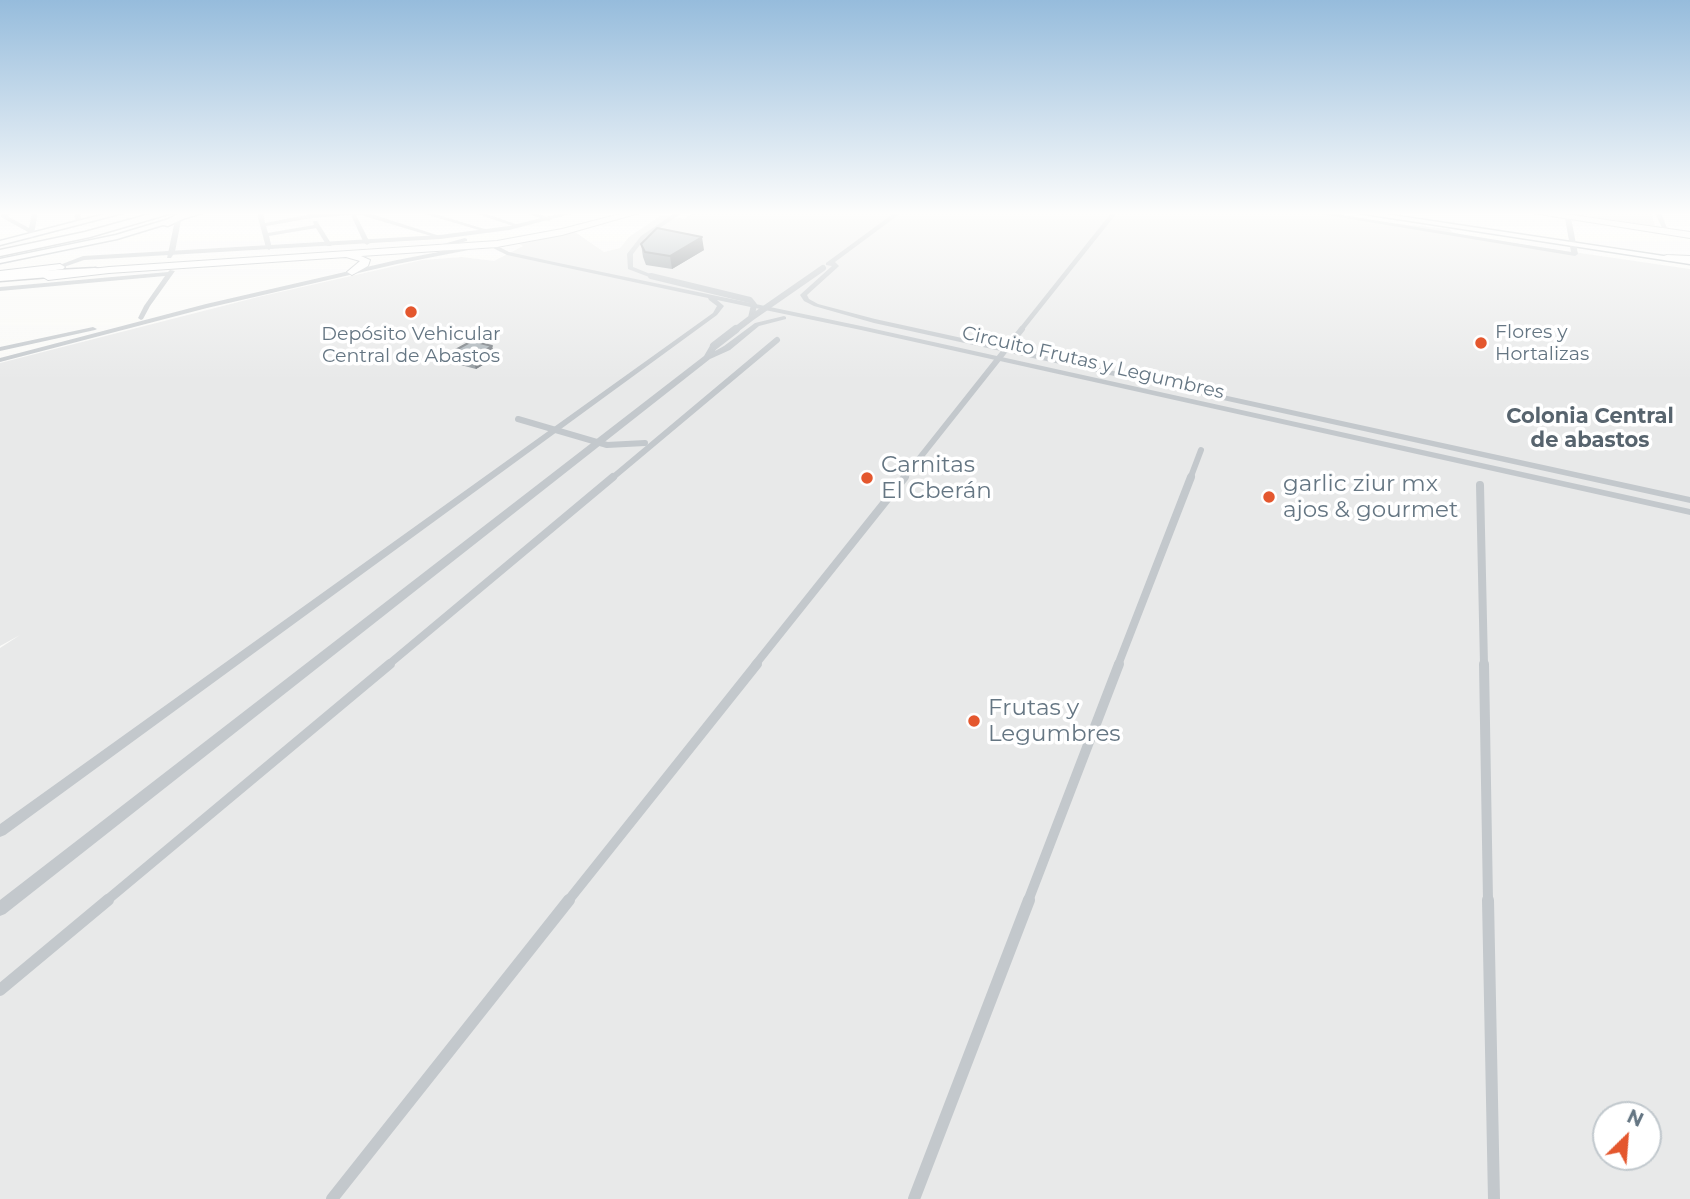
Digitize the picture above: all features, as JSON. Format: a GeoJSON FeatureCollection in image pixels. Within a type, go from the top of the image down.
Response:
{"type":"FeatureCollection","features":[{"type":"Feature","properties":{"kind":"highway"},"geometry":{"type":"LineString","coordinates":[[1,282],[17,277],[95,271]]}},
{"type":"Feature","properties":{"kind":"main road"},"geometry":{"type":"LineString","coordinates":[[1,282],[50,269]]}},
{"type":"Feature","properties":{"kind":"main road"},"geometry":{"type":"LineString","coordinates":[[109,270],[116,269]]}},
{"type":"Feature","properties":{"kind":"main road"},"geometry":{"type":"LineString","coordinates":[[95,271],[118,269]]}},
{"type":"Feature","properties":{"kind":"main road"},"geometry":{"type":"LineString","coordinates":[[354,272],[359,269]]}},
{"type":"Feature","properties":{"kind":"street"},"geometry":{"type":"LineString","coordinates":[[1,282],[118,269]]}},
{"type":"Feature","properties":{"kind":"street"},"geometry":{"type":"LineString","coordinates":[[141,318],[168,269]]}},
{"type":"Feature","properties":{"kind":"street"},"geometry":{"type":"LineString","coordinates":[[354,272],[363,269]]}},
{"type":"Feature","properties":{"kind":"street"},"geometry":{"type":"LineString","coordinates":[[0,360],[369,269]]}},
{"type":"Feature","properties":{"kind":"street","name":"Circuito Frutas y Legumbres"},"geometry":{"type":"LineString","coordinates":[[579,269],[1690,512]]}},
{"type":"Feature","properties":{"kind":"street"},"geometry":{"type":"LineString","coordinates":[[633,269],[651,276],[741,296],[754,305],[751,318]]}},
{"type":"Feature","properties":{"kind":"street"},"geometry":{"type":"LineString","coordinates":[[707,357],[715,346],[751,318],[822,269]]}},
{"type":"Feature","properties":{"kind":"street"},"geometry":{"type":"LineString","coordinates":[[834,269],[803,295],[808,302],[874,321],[1690,500]]}},
{"type":"Feature","properties":{"kind":"street"},"geometry":{"type":"LineString","coordinates":[[332,1199],[1070,269]]}},
{"type":"Feature","properties":{"kind":"street"},"geometry":{"type":"LineString","coordinates":[[0,831],[715,314],[721,306],[708,298]]}},
{"type":"Feature","properties":{"kind":"street"},"geometry":{"type":"LineString","coordinates":[[0,909],[707,357],[727,348],[758,324],[775,318],[797,316]]}},
{"type":"Feature","properties":{"kind":"street"},"geometry":{"type":"LineString","coordinates":[[0,349],[141,318],[150,321]]}},
{"type":"Feature","properties":{"kind":"street"},"geometry":{"type":"LineString","coordinates":[[0,990],[650,443],[777,340]]}},
{"type":"Feature","properties":{"kind":"street"},"geometry":{"type":"LineString","coordinates":[[518,419],[607,445],[650,443]]}},
{"type":"Feature","properties":{"kind":"street"},"geometry":{"type":"LineString","coordinates":[[914,1199],[1201,450]]}},
{"type":"Feature","properties":{"kind":"street"},"geometry":{"type":"LineString","coordinates":[[1480,485],[1494,1199]]}},
{"type":"Feature","properties":{"kind":"shaded area","name":"Frutas y Legumbres"},"geometry":{"type":"Polygon","coordinates":[[[382,269],[1690,269],[1690,1199],[0,1199],[0,648],[20,635],[0,646],[0,363],[258,297],[382,269]]]}},
{"type":"Feature","properties":{"kind":"building"},"geometry":{"type":"Polygon","coordinates":[[[472,341],[492,346],[473,360],[450,353],[472,341]]]}},
{"type":"Feature","properties":{"kind":"place","name":"Depósito Vehicular Central de Abastos"},"geometry":{"type":"Point","coordinates":[411,312]}},
{"type":"Feature","properties":{"kind":"place","name":"Flores y Hortalizas"},"geometry":{"type":"Point","coordinates":[1481,343]}},
{"type":"Feature","properties":{"kind":"place","name":"Carnitas El Cberán"},"geometry":{"type":"Point","coordinates":[867,478]}},
{"type":"Feature","properties":{"kind":"place","name":"garlic ziur mx ajos & gourmet"},"geometry":{"type":"Point","coordinates":[1269,497]}},
{"type":"Feature","properties":{"kind":"place","name":"Frutas y Legumbres"},"geometry":{"type":"Point","coordinates":[974,721]}},
{"type":"Feature","properties":{"kind":"district","name":"Colonia Central de abastos"},"geometry":{"type":"Point","coordinates":[1590,429]}}]}
